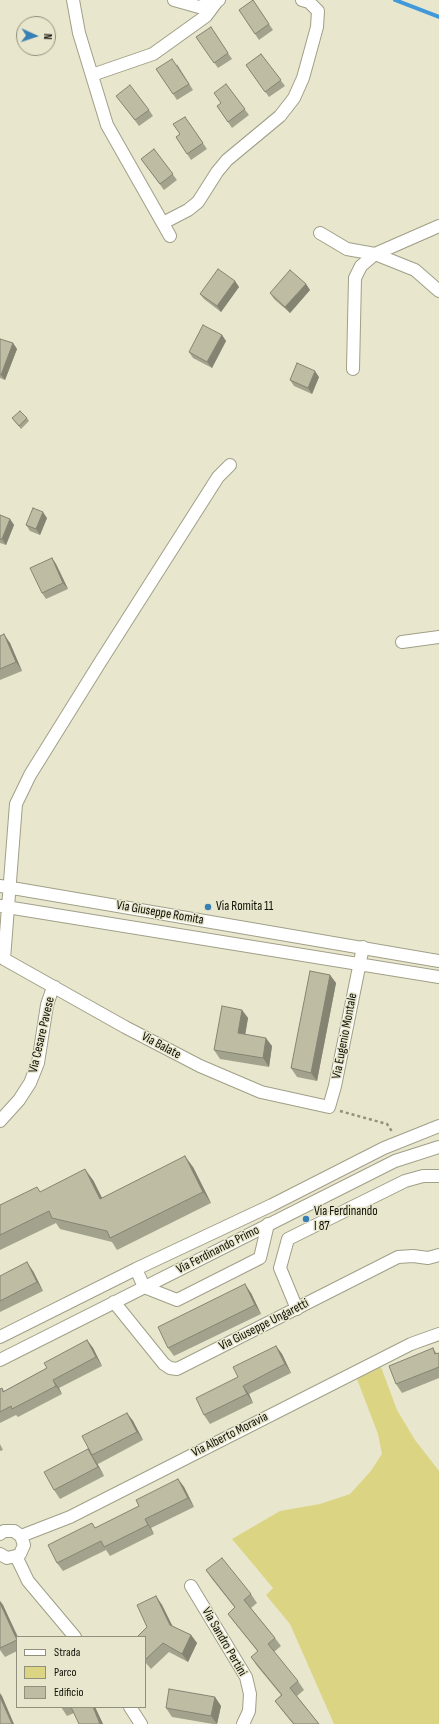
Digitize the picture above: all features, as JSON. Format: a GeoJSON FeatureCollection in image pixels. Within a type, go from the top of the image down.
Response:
{"type":"FeatureCollection","features":[{"type":"Feature","properties":{"kind":"street"},"geometry":{"type":"LineString","coordinates":[[174,0],[199,7],[218,0]]}},
{"type":"Feature","properties":{"kind":"street"},"geometry":{"type":"LineString","coordinates":[[92,75],[153,54],[206,16],[218,0]]}},
{"type":"Feature","properties":{"kind":"street"},"geometry":{"type":"LineString","coordinates":[[163,223],[188,210],[198,202],[216,172],[227,160],[280,116],[294,98],[303,78],[317,27],[318,11],[309,2],[302,0]]}},
{"type":"Feature","properties":{"kind":"street"},"geometry":{"type":"LineString","coordinates":[[74,3],[79,33],[108,125],[170,236]]}},
{"type":"Feature","properties":{"kind":"street"},"geometry":{"type":"LineString","coordinates":[[353,369],[355,278],[361,266],[375,254],[439,226]]}},
{"type":"Feature","properties":{"kind":"street"},"geometry":{"type":"LineString","coordinates":[[320,233],[347,249],[375,254],[415,270],[439,291]]}},
{"type":"Feature","properties":{"kind":"street","name":"Via Balate"},"geometry":{"type":"LineString","coordinates":[[230,465],[218,476],[30,775],[16,804],[4,887],[2,958],[125,1027],[200,1066],[261,1092],[329,1107]]}},
{"type":"Feature","properties":{"kind":"street"},"geometry":{"type":"LineString","coordinates":[[402,642],[439,637]]}},
{"type":"Feature","properties":{"kind":"street","name":"Via Giuseppe Romita"},"geometry":{"type":"LineString","coordinates":[[4,887],[439,961]]}},
{"type":"Feature","properties":{"kind":"street","name":"Via Giuseppe Romita"},"geometry":{"type":"LineString","coordinates":[[4,907],[439,977]]}},
{"type":"Feature","properties":{"kind":"street"},"geometry":{"type":"LineString","coordinates":[[289,953],[293,935]]}},
{"type":"Feature","properties":{"kind":"street","name":"Via Eugenio Montale"},"geometry":{"type":"LineString","coordinates":[[329,1107],[335,1086],[363,947]]}},
{"type":"Feature","properties":{"kind":"street","name":"Via Cesare Pavese"},"geometry":{"type":"LineString","coordinates":[[0,1121],[19,1100],[30,1083],[38,1063],[47,1005],[51,993],[55,987]]}},
{"type":"Feature","properties":{"kind":"street","name":"Via Ferdinando Primo"},"geometry":{"type":"LineString","coordinates":[[0,1338],[136,1269],[272,1205],[398,1142],[439,1126]]}},
{"type":"Feature","properties":{"kind":"street","name":"Via Ferdinando Primo"},"geometry":{"type":"LineString","coordinates":[[0,1360],[395,1161],[439,1147]]}},
{"type":"Feature","properties":{"kind":"street"},"geometry":{"type":"LineString","coordinates":[[297,1309],[280,1268],[288,1239],[405,1181],[423,1176],[439,1176]]}},
{"type":"Feature","properties":{"kind":"street"},"geometry":{"type":"LineString","coordinates":[[293,1194],[300,1208]]}},
{"type":"Feature","properties":{"kind":"street"},"geometry":{"type":"LineString","coordinates":[[136,1269],[144,1287],[177,1300],[260,1258],[273,1222],[272,1205]]}},
{"type":"Feature","properties":{"kind":"street","name":"Via Giuseppe Ungaretti"},"geometry":{"type":"LineString","coordinates":[[114,1302],[164,1364],[170,1368],[177,1369],[398,1258],[413,1256],[428,1258],[439,1255]]}},
{"type":"Feature","properties":{"kind":"street"},"geometry":{"type":"LineString","coordinates":[[91,1292],[100,1309]]}},
{"type":"Feature","properties":{"kind":"street","name":"Via Alberto Moravia"},"geometry":{"type":"LineString","coordinates":[[21,1536],[70,1517],[410,1344],[439,1334]]}},
{"type":"Feature","properties":{"kind":"street"},"geometry":{"type":"LineString","coordinates":[[0,1533],[9,1530],[14,1531],[21,1536],[24,1545],[20,1554],[16,1556],[7,1558],[0,1554]]}},
{"type":"Feature","properties":{"kind":"street"},"geometry":{"type":"LineString","coordinates":[[16,1556],[28,1581],[74,1636]]}},
{"type":"Feature","properties":{"kind":"street","name":"Via Sandro Pertini"},"geometry":{"type":"LineString","coordinates":[[191,1586],[246,1677],[250,1694],[249,1711],[243,1724]]}},
{"type":"Feature","properties":{"kind":"street"},"geometry":{"type":"LineString","coordinates":[[131,1708],[141,1724]]}},
{"type":"Feature","properties":{"kind":"path"},"geometry":{"type":"LineString","coordinates":[[329,1107],[387,1124],[398,1142]]}},
{"type":"Feature","properties":{"kind":"green space"},"geometry":{"type":"Polygon","coordinates":[[[381,1367],[397,1410],[415,1440],[439,1471],[439,1724],[334,1724],[290,1624],[266,1595],[273,1588],[232,1539],[280,1511],[320,1504],[350,1494],[370,1472],[382,1454],[378,1434],[357,1379],[381,1367]]]}},
{"type":"Feature","properties":{"kind":"building"},"geometry":{"type":"Polygon","coordinates":[[[253,0],[269,24],[255,34],[239,10],[253,0]]]}},
{"type":"Feature","properties":{"kind":"building"},"geometry":{"type":"Polygon","coordinates":[[[211,27],[228,53],[214,63],[196,37],[211,27]]]}},
{"type":"Feature","properties":{"kind":"building"},"geometry":{"type":"Polygon","coordinates":[[[261,54],[281,80],[265,92],[246,65],[261,54]]]}},
{"type":"Feature","properties":{"kind":"building"},"geometry":{"type":"Polygon","coordinates":[[[172,59],[189,84],[173,94],[156,69],[172,59]]]}},
{"type":"Feature","properties":{"kind":"building"},"geometry":{"type":"Polygon","coordinates":[[[226,84],[245,109],[228,122],[217,106],[221,103],[214,93],[226,84]]]}},
{"type":"Feature","properties":{"kind":"building"},"geometry":{"type":"Polygon","coordinates":[[[130,85],[149,110],[135,120],[116,96],[130,85]]]}},
{"type":"Feature","properties":{"kind":"building"},"geometry":{"type":"Polygon","coordinates":[[[185,117],[203,143],[187,154],[176,137],[180,134],[173,124],[185,117]]]}},
{"type":"Feature","properties":{"kind":"building"},"geometry":{"type":"Polygon","coordinates":[[[154,149],[173,174],[160,184],[141,159],[154,149]]]}},
{"type":"Feature","properties":{"kind":"building"},"geometry":{"type":"Polygon","coordinates":[[[218,269],[235,281],[217,306],[200,294],[218,269]]]}},
{"type":"Feature","properties":{"kind":"building"},"geometry":{"type":"Polygon","coordinates":[[[290,270],[306,284],[285,307],[270,293],[290,270]]]}},
{"type":"Feature","properties":{"kind":"building"},"geometry":{"type":"Polygon","coordinates":[[[203,325],[222,335],[207,362],[189,352],[203,325]]]}},
{"type":"Feature","properties":{"kind":"building"},"geometry":{"type":"Polygon","coordinates":[[[0,339],[13,343],[1,375],[0,374],[0,339]]]}},
{"type":"Feature","properties":{"kind":"building"},"geometry":{"type":"Polygon","coordinates":[[[297,363],[315,371],[308,388],[290,380],[297,363]]]}},
{"type":"Feature","properties":{"kind":"building"},"geometry":{"type":"Polygon","coordinates":[[[20,411],[27,418],[19,426],[12,418],[20,411]]]}},
{"type":"Feature","properties":{"kind":"building"},"geometry":{"type":"Polygon","coordinates":[[[33,508],[43,512],[36,529],[26,525],[33,508]]]}},
{"type":"Feature","properties":{"kind":"building"},"geometry":{"type":"Polygon","coordinates":[[[0,515],[10,519],[2,539],[0,539],[0,515]]]}},
{"type":"Feature","properties":{"kind":"building"},"geometry":{"type":"Polygon","coordinates":[[[52,558],[63,583],[42,593],[30,568],[52,558]]]}},
{"type":"Feature","properties":{"kind":"building"},"geometry":{"type":"Polygon","coordinates":[[[4,634],[16,662],[0,669],[0,636],[4,634]]]}},
{"type":"Feature","properties":{"kind":"building"},"geometry":{"type":"Polygon","coordinates":[[[310,971],[330,975],[311,1073],[291,1068],[310,971]]]}},
{"type":"Feature","properties":{"kind":"building"},"geometry":{"type":"Polygon","coordinates":[[[222,1006],[242,1010],[238,1033],[266,1038],[263,1058],[214,1050],[222,1006]]]}},
{"type":"Feature","properties":{"kind":"building"},"geometry":{"type":"Polygon","coordinates":[[[185,1156],[203,1192],[110,1238],[107,1231],[52,1218],[49,1211],[0,1235],[0,1205],[37,1187],[40,1192],[85,1169],[100,1199],[185,1156]]]}},
{"type":"Feature","properties":{"kind":"building"},"geometry":{"type":"Polygon","coordinates":[[[27,1262],[37,1282],[0,1301],[0,1276],[27,1262]]]}},
{"type":"Feature","properties":{"kind":"building"},"geometry":{"type":"Polygon","coordinates":[[[245,1284],[255,1305],[168,1348],[158,1327],[245,1284]]]}},
{"type":"Feature","properties":{"kind":"building"},"geometry":{"type":"Polygon","coordinates":[[[87,1340],[96,1357],[53,1380],[56,1386],[12,1409],[11,1406],[0,1412],[0,1389],[2,1388],[3,1392],[47,1368],[44,1363],[87,1340]]]}},
{"type":"Feature","properties":{"kind":"building"},"geometry":{"type":"Polygon","coordinates":[[[276,1346],[285,1364],[243,1386],[247,1394],[204,1415],[196,1398],[238,1377],[233,1367],[276,1346]]]}},
{"type":"Feature","properties":{"kind":"building"},"geometry":{"type":"Polygon","coordinates":[[[433,1348],[435,1354],[439,1353],[439,1367],[396,1384],[389,1366],[433,1348]]]}},
{"type":"Feature","properties":{"kind":"building"},"geometry":{"type":"Polygon","coordinates":[[[127,1413],[137,1432],[92,1455],[82,1436],[127,1413]]]}},
{"type":"Feature","properties":{"kind":"building"},"geometry":{"type":"Polygon","coordinates":[[[88,1449],[98,1467],[54,1490],[44,1472],[88,1449]]]}},
{"type":"Feature","properties":{"kind":"building"},"geometry":{"type":"Polygon","coordinates":[[[178,1479],[188,1498],[145,1519],[148,1525],[104,1547],[101,1541],[57,1563],[48,1545],[92,1523],[95,1528],[139,1506],[136,1500],[178,1479]]]}},
{"type":"Feature","properties":{"kind":"building"},"geometry":{"type":"Polygon","coordinates":[[[222,1558],[251,1594],[244,1600],[275,1638],[268,1644],[298,1681],[290,1688],[319,1724],[294,1724],[275,1701],[282,1695],[251,1657],[258,1651],[228,1614],[235,1607],[206,1570],[222,1558]]]}},
{"type":"Feature","properties":{"kind":"building"},"geometry":{"type":"Polygon","coordinates":[[[156,1596],[170,1625],[191,1635],[182,1654],[163,1643],[146,1659],[146,1636],[138,1636],[147,1627],[137,1605],[156,1596]]]}},
{"type":"Feature","properties":{"kind":"building"},"geometry":{"type":"Polygon","coordinates":[[[0,1603],[16,1640],[0,1648],[0,1603]]]}},
{"type":"Feature","properties":{"kind":"building"},"geometry":{"type":"Polygon","coordinates":[[[169,1689],[215,1697],[211,1716],[166,1708],[169,1689]]]}},
{"type":"Feature","properties":{"kind":"building"},"geometry":{"type":"Polygon","coordinates":[[[0,1697],[12,1724],[0,1724],[0,1697]]]}},
{"type":"Feature","properties":{"kind":"building"},"geometry":{"type":"Polygon","coordinates":[[[71,1708],[93,1708],[100,1724],[79,1724],[71,1708]]]}},
{"type":"Feature","properties":{"kind":"waterway"},"geometry":{"type":"LineString","coordinates":[[395,0],[439,17]]}},
{"type":"Feature","properties":{"kind":"place","name":"Via Romita 11"},"geometry":{"type":"Point","coordinates":[208,907]}},
{"type":"Feature","properties":{"kind":"place","name":"Via Ferdinando I 87"},"geometry":{"type":"Point","coordinates":[306,1219]}}]}
